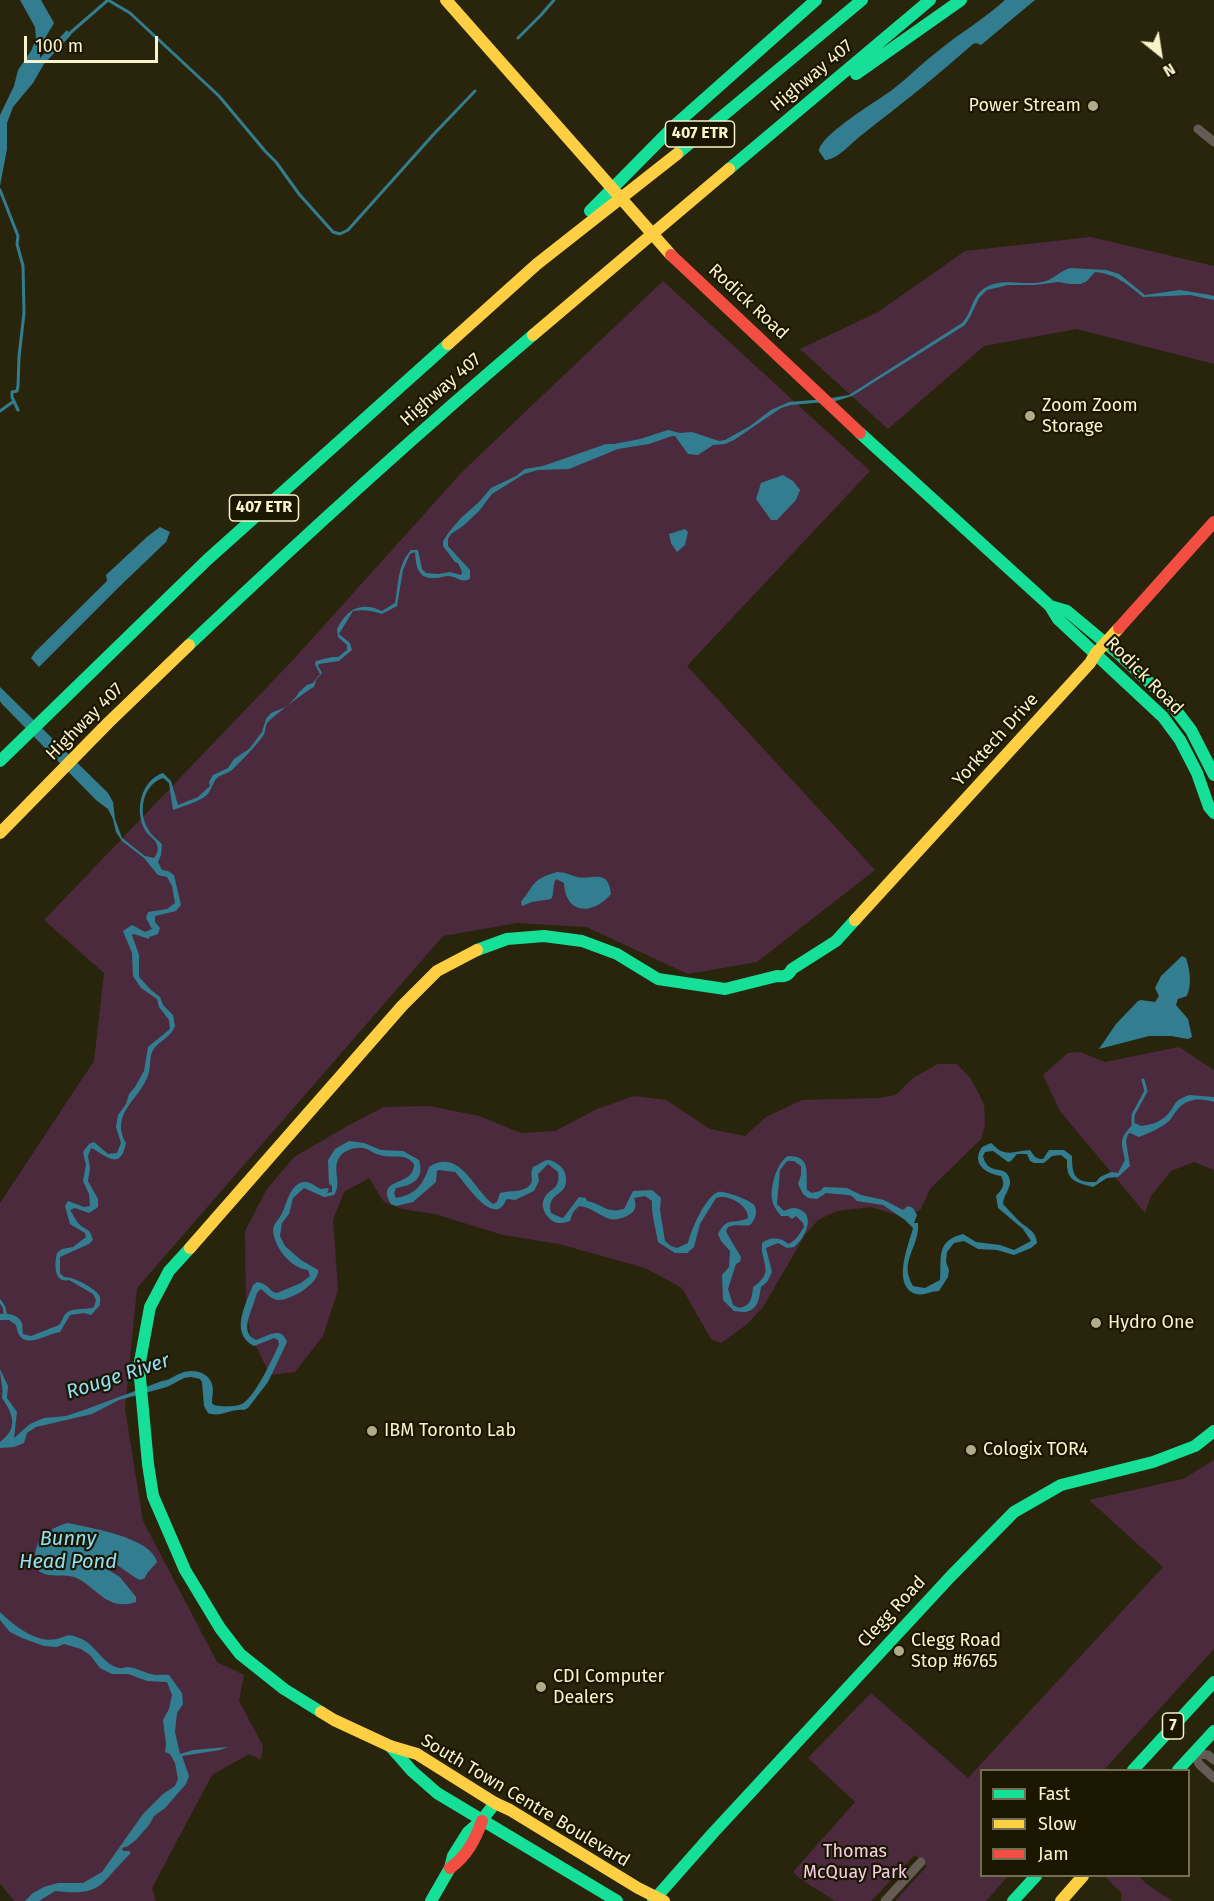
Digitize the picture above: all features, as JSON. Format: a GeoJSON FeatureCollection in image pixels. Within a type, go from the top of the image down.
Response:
{"type":"FeatureCollection","features":[{"type":"Feature","properties":{"kind":"main road","name":"Rodick Road"},"geometry":{"type":"LineString","coordinates":[[446,0],[676,260],[1050,606],[1058,620],[1163,717],[1180,740],[1197,773],[1209,807],[1214,813]]}},
{"type":"Feature","properties":{"kind":"main road"},"geometry":{"type":"LineString","coordinates":[[537,264],[674,126],[816,0]]}},
{"type":"Feature","properties":{"kind":"main road","name":"Highway 407"},"geometry":{"type":"LineString","coordinates":[[0,761],[216,552],[537,264],[685,147],[861,0]]}},
{"type":"Feature","properties":{"kind":"main road","name":"Highway 407"},"geometry":{"type":"LineString","coordinates":[[0,834],[108,723],[297,543],[465,392],[930,0]]}},
{"type":"Feature","properties":{"kind":"main road"},"geometry":{"type":"LineString","coordinates":[[786,122],[961,0]]}},
{"type":"Feature","properties":{"kind":"main road","name":"Yorktech Drive"},"geometry":{"type":"LineString","coordinates":[[139,1373],[150,1307],[169,1271],[394,1014],[437,972],[478,949],[507,939],[544,936],[582,941],[617,954],[658,979],[725,989],[766,980],[777,976],[779,972],[787,968],[792,969],[836,941],[1066,689],[1214,522]]}},
{"type":"Feature","properties":{"kind":"main road","name":"Rodick Road"},"geometry":{"type":"LineString","coordinates":[[1050,606],[1067,611],[1121,656],[1168,700],[1191,730],[1214,775]]}},
{"type":"Feature","properties":{"kind":"main road","name":"South Town Centre Boulevard"},"geometry":{"type":"LineString","coordinates":[[139,1373],[153,1496],[180,1561],[220,1628],[240,1654],[284,1689],[334,1720],[390,1746],[417,1754],[658,1899]]}},
{"type":"Feature","properties":{"kind":"main road","name":"Clegg Road"},"geometry":{"type":"LineString","coordinates":[[658,1899],[943,1584],[1014,1512],[1061,1485],[1153,1462],[1195,1446],[1214,1431]]}},
{"type":"Feature","properties":{"kind":"main road","name":"7"},"geometry":{"type":"LineString","coordinates":[[1134,1769],[1214,1682]]}},
{"type":"Feature","properties":{"kind":"main road","name":"7"},"geometry":{"type":"LineString","coordinates":[[1179,1769],[1214,1731]]}},
{"type":"Feature","properties":{"kind":"main road"},"geometry":{"type":"LineString","coordinates":[[390,1746],[400,1759],[435,1791],[616,1901]]}},
{"type":"Feature","properties":{"kind":"main road"},"geometry":{"type":"LineString","coordinates":[[425,1782],[428,1772],[434,1765]]}},
{"type":"Feature","properties":{"kind":"main road"},"geometry":{"type":"LineString","coordinates":[[431,1901],[450,1868],[453,1856],[468,1832],[482,1820],[495,1803]]}},
{"type":"Feature","properties":{"kind":"main road"},"geometry":{"type":"LineString","coordinates":[[1013,1901],[1034,1877]]}},
{"type":"Feature","properties":{"kind":"main road"},"geometry":{"type":"LineString","coordinates":[[1061,1901],[1081,1877]]}},
{"type":"Feature","properties":{"kind":"street"},"geometry":{"type":"LineString","coordinates":[[1198,129],[1214,142]]}},
{"type":"Feature","properties":{"kind":"street"},"geometry":{"type":"LineString","coordinates":[[1194,1753],[1208,1755],[1214,1761]]}},
{"type":"Feature","properties":{"kind":"street"},"geometry":{"type":"LineString","coordinates":[[1194,1753],[1199,1764],[1214,1778]]}},
{"type":"Feature","properties":{"kind":"street"},"geometry":{"type":"LineString","coordinates":[[885,1901],[921,1862]]}},
{"type":"Feature","properties":{"kind":"green space"},"geometry":{"type":"Polygon","coordinates":[[[1091,237],[1214,266],[1214,364],[1077,329],[984,346],[888,429],[800,349],[878,312],[965,251],[1091,237]]]}},
{"type":"Feature","properties":{"kind":"green space"},"geometry":{"type":"Polygon","coordinates":[[[663,281],[870,471],[687,666],[875,870],[757,962],[688,974],[586,927],[517,923],[443,936],[137,1288],[125,1409],[143,1521],[217,1662],[244,1675],[239,1701],[263,1746],[261,1760],[249,1754],[212,1775],[152,1888],[156,1901],[14,1901],[0,1883],[0,1203],[94,1061],[104,973],[44,920],[293,660],[462,472],[663,281]]]}},
{"type":"Feature","properties":{"kind":"green space"},"geometry":{"type":"Polygon","coordinates":[[[1179,1047],[1214,1070],[1214,1170],[1194,1162],[1171,1171],[1151,1196],[1145,1213],[1060,1111],[1043,1075],[1068,1053],[1080,1052],[1105,1062],[1179,1047]]]}},
{"type":"Feature","properties":{"kind":"green space"},"geometry":{"type":"Polygon","coordinates":[[[938,1064],[957,1064],[971,1079],[984,1104],[985,1125],[981,1139],[930,1189],[921,1209],[906,1218],[871,1207],[837,1211],[818,1220],[805,1235],[763,1307],[746,1325],[721,1343],[711,1339],[682,1288],[645,1268],[559,1244],[503,1235],[435,1214],[402,1209],[384,1202],[369,1178],[344,1192],[333,1220],[338,1290],[323,1336],[295,1372],[270,1375],[250,1334],[246,1304],[245,1231],[267,1189],[294,1157],[384,1107],[429,1106],[479,1116],[521,1133],[555,1131],[597,1109],[634,1096],[666,1100],[710,1129],[745,1136],[766,1117],[802,1100],[878,1098],[896,1095],[913,1078],[938,1064]]]}},
{"type":"Feature","properties":{"kind":"green space","name":"Thomas McQuay Park"},"geometry":{"type":"Polygon","coordinates":[[[1214,1460],[1214,1649],[1105,1769],[980,1769],[980,1877],[1007,1877],[986,1901],[895,1901],[927,1866],[915,1855],[871,1901],[835,1901],[793,1872],[855,1802],[808,1758],[871,1693],[968,1778],[1163,1567],[1089,1500],[1183,1479],[1214,1460]]]}},
{"type":"Feature","properties":{"kind":"green space"},"geometry":{"type":"Polygon","coordinates":[[[1106,1877],[1139,1877],[1172,1901],[1121,1901],[1122,1894],[1106,1877]]]}},
{"type":"Feature","properties":{"kind":"water"},"geometry":{"type":"Polygon","coordinates":[[[20,0],[41,0],[54,23],[42,44],[40,58],[67,30],[71,35],[44,64],[33,83],[13,107],[7,123],[7,149],[0,186],[0,115],[14,86],[18,70],[36,39],[35,27],[20,0]]]}},
{"type":"Feature","properties":{"kind":"water"},"geometry":{"type":"Polygon","coordinates":[[[1005,0],[1035,0],[981,45],[973,44],[840,153],[825,160],[819,151],[822,144],[839,127],[892,90],[1005,0]]]}},
{"type":"Feature","properties":{"kind":"water"},"geometry":{"type":"Polygon","coordinates":[[[1071,268],[1106,270],[1119,274],[1145,295],[1180,290],[1214,296],[1214,300],[1190,295],[1143,297],[1115,277],[1095,272],[1081,284],[1058,282],[1008,285],[987,290],[979,298],[965,325],[852,396],[836,401],[781,408],[734,440],[725,444],[713,445],[698,455],[688,454],[675,436],[672,436],[649,444],[618,449],[569,469],[538,470],[524,474],[492,494],[479,511],[448,539],[448,546],[470,570],[468,580],[449,576],[429,578],[424,576],[417,567],[415,552],[410,554],[403,570],[397,606],[382,614],[353,611],[339,634],[350,643],[352,650],[339,661],[319,664],[322,673],[314,687],[286,707],[320,674],[315,664],[316,661],[338,657],[347,650],[347,645],[338,637],[337,629],[345,616],[355,609],[361,607],[382,611],[395,603],[399,575],[403,562],[411,550],[418,550],[422,569],[426,573],[450,572],[461,575],[458,563],[443,546],[443,541],[461,518],[491,488],[525,469],[543,466],[606,444],[640,439],[668,430],[680,433],[692,432],[719,441],[725,440],[750,426],[771,410],[789,402],[849,395],[962,323],[978,294],[993,284],[1038,283],[1071,268]]]}},
{"type":"Feature","properties":{"kind":"water"},"geometry":{"type":"Polygon","coordinates":[[[783,475],[793,481],[800,490],[796,500],[777,520],[771,520],[756,499],[761,483],[783,475]]]}},
{"type":"Feature","properties":{"kind":"water"},"geometry":{"type":"Polygon","coordinates":[[[160,527],[170,532],[166,542],[39,667],[31,658],[35,652],[107,581],[106,575],[160,527]]]}},
{"type":"Feature","properties":{"kind":"water"},"geometry":{"type":"Polygon","coordinates":[[[685,529],[688,532],[685,545],[677,552],[671,543],[669,534],[685,529]]]}},
{"type":"Feature","properties":{"kind":"water"},"geometry":{"type":"Polygon","coordinates":[[[0,687],[108,793],[113,802],[115,819],[122,838],[145,856],[154,858],[158,849],[157,845],[145,830],[140,814],[142,797],[149,782],[163,773],[171,781],[178,805],[198,797],[210,786],[209,782],[213,775],[228,768],[234,759],[249,749],[262,732],[266,719],[271,713],[286,707],[267,723],[264,734],[252,749],[232,770],[216,779],[203,798],[173,810],[169,783],[163,778],[150,787],[146,793],[143,808],[145,823],[162,844],[158,862],[162,870],[174,875],[181,905],[176,911],[155,916],[155,922],[160,928],[158,934],[149,939],[132,935],[139,955],[139,977],[160,997],[163,1005],[173,1015],[175,1026],[153,1050],[145,1082],[124,1114],[121,1123],[126,1143],[120,1157],[112,1159],[91,1148],[88,1156],[90,1168],[88,1181],[98,1199],[98,1207],[89,1213],[75,1208],[70,1210],[93,1240],[60,1257],[60,1273],[64,1277],[78,1280],[97,1292],[100,1296],[100,1305],[91,1315],[84,1313],[70,1315],[60,1332],[33,1340],[22,1338],[16,1325],[9,1320],[0,1320],[0,1314],[9,1314],[18,1318],[22,1323],[23,1334],[31,1336],[59,1325],[70,1311],[94,1307],[96,1300],[93,1294],[69,1280],[60,1279],[56,1272],[57,1253],[62,1249],[73,1247],[86,1237],[85,1233],[70,1224],[65,1206],[68,1201],[84,1207],[90,1206],[89,1194],[83,1181],[86,1165],[83,1152],[89,1144],[94,1142],[108,1154],[117,1153],[121,1143],[116,1127],[118,1115],[144,1071],[148,1047],[170,1029],[169,1020],[159,1007],[157,999],[141,988],[133,976],[132,953],[123,931],[132,925],[145,932],[152,929],[146,918],[148,912],[167,909],[175,903],[172,886],[167,877],[158,875],[144,858],[122,841],[116,832],[108,809],[96,800],[2,704],[0,687]]]}},
{"type":"Feature","properties":{"kind":"water"},"geometry":{"type":"Polygon","coordinates":[[[557,872],[583,878],[603,878],[607,881],[611,894],[601,903],[583,909],[571,903],[564,883],[556,879],[551,899],[522,906],[521,902],[535,883],[557,872]]]}},
{"type":"Feature","properties":{"kind":"water"},"geometry":{"type":"Polygon","coordinates":[[[1182,956],[1186,958],[1190,986],[1187,996],[1178,999],[1176,1005],[1188,1019],[1192,1037],[1188,1039],[1149,1036],[1099,1049],[1116,1024],[1138,1001],[1155,1002],[1159,996],[1155,988],[1161,976],[1182,956]]]}},
{"type":"Feature","properties":{"kind":"water"},"geometry":{"type":"Polygon","coordinates":[[[1189,1095],[1214,1097],[1214,1102],[1190,1101],[1182,1105],[1169,1121],[1159,1128],[1139,1137],[1128,1134],[1126,1141],[1130,1166],[1118,1177],[1107,1178],[1093,1187],[1073,1180],[1068,1172],[1067,1160],[1061,1155],[1052,1156],[1044,1163],[1034,1163],[1030,1161],[1027,1154],[1017,1154],[1008,1162],[993,1151],[985,1152],[983,1156],[989,1167],[1008,1175],[1010,1184],[1003,1204],[1033,1232],[1037,1243],[1014,1255],[997,1250],[978,1249],[964,1241],[954,1243],[947,1252],[948,1277],[939,1291],[925,1294],[916,1294],[904,1283],[904,1264],[913,1228],[905,1220],[883,1205],[857,1201],[848,1195],[826,1193],[817,1199],[808,1198],[798,1184],[801,1166],[794,1161],[787,1161],[780,1170],[777,1204],[784,1211],[794,1208],[801,1210],[806,1214],[808,1225],[802,1238],[794,1247],[787,1248],[778,1243],[766,1248],[772,1272],[767,1282],[761,1287],[759,1299],[753,1309],[744,1312],[734,1311],[723,1300],[722,1275],[729,1267],[730,1251],[718,1234],[727,1223],[748,1218],[745,1208],[736,1201],[726,1197],[716,1198],[700,1224],[694,1247],[687,1253],[675,1253],[658,1242],[652,1201],[645,1196],[634,1198],[634,1211],[620,1219],[610,1219],[579,1206],[573,1212],[570,1221],[557,1223],[553,1221],[546,1215],[543,1203],[546,1195],[558,1183],[558,1172],[548,1164],[538,1174],[539,1181],[534,1191],[515,1200],[507,1199],[498,1209],[493,1209],[481,1201],[455,1172],[439,1170],[436,1182],[413,1202],[396,1206],[391,1204],[387,1195],[388,1189],[408,1176],[414,1164],[407,1158],[376,1154],[364,1148],[353,1149],[341,1155],[338,1160],[337,1185],[334,1195],[324,1197],[304,1188],[293,1198],[289,1214],[282,1223],[280,1236],[285,1246],[301,1260],[318,1270],[309,1285],[290,1298],[278,1300],[261,1289],[257,1294],[248,1320],[247,1329],[251,1337],[256,1340],[277,1333],[281,1334],[287,1342],[268,1382],[248,1408],[217,1414],[208,1413],[204,1406],[200,1379],[184,1378],[167,1387],[119,1400],[92,1414],[36,1427],[27,1433],[24,1443],[14,1447],[0,1448],[0,1442],[10,1431],[12,1421],[2,1398],[0,1369],[8,1386],[7,1398],[17,1412],[14,1438],[30,1424],[44,1418],[66,1416],[188,1371],[207,1376],[212,1384],[212,1403],[214,1405],[236,1406],[247,1400],[263,1377],[279,1344],[274,1338],[254,1346],[242,1334],[244,1309],[253,1285],[257,1282],[261,1283],[277,1293],[301,1283],[310,1276],[308,1270],[290,1262],[280,1251],[274,1238],[274,1227],[289,1196],[299,1184],[308,1182],[321,1189],[329,1189],[327,1193],[332,1192],[332,1186],[329,1184],[328,1160],[335,1149],[349,1141],[364,1143],[381,1150],[403,1151],[419,1160],[419,1177],[412,1183],[396,1188],[394,1193],[396,1198],[413,1192],[421,1184],[429,1167],[440,1162],[458,1166],[493,1204],[497,1202],[500,1193],[528,1187],[531,1183],[532,1168],[551,1160],[565,1173],[565,1187],[550,1206],[551,1213],[562,1218],[579,1197],[609,1209],[618,1210],[624,1209],[633,1191],[652,1190],[661,1198],[660,1210],[665,1241],[677,1248],[688,1243],[699,1214],[713,1195],[721,1192],[741,1198],[753,1204],[756,1212],[750,1225],[731,1226],[726,1231],[741,1257],[740,1262],[736,1264],[728,1289],[733,1305],[739,1308],[748,1303],[753,1287],[764,1277],[762,1243],[775,1239],[791,1243],[804,1227],[796,1216],[792,1219],[788,1216],[781,1216],[773,1202],[772,1188],[775,1175],[788,1156],[804,1162],[807,1171],[807,1190],[812,1193],[824,1187],[847,1188],[861,1195],[884,1200],[903,1210],[908,1206],[913,1208],[917,1215],[914,1223],[918,1223],[918,1232],[909,1261],[909,1277],[913,1286],[925,1288],[940,1280],[942,1251],[948,1241],[954,1237],[963,1234],[976,1242],[1000,1245],[1014,1250],[1031,1241],[1023,1229],[998,1208],[996,1196],[1003,1187],[1003,1182],[1001,1176],[986,1171],[979,1164],[979,1153],[982,1147],[991,1143],[1007,1153],[1030,1150],[1035,1157],[1040,1159],[1043,1159],[1049,1150],[1064,1150],[1072,1156],[1074,1172],[1079,1179],[1096,1182],[1100,1177],[1111,1172],[1118,1173],[1125,1160],[1123,1137],[1133,1124],[1141,1126],[1159,1121],[1168,1114],[1177,1101],[1189,1095]]]}},
{"type":"Feature","properties":{"kind":"water","name":"Bunny Head Pond"},"geometry":{"type":"Polygon","coordinates":[[[68,1523],[132,1540],[152,1553],[157,1562],[145,1578],[140,1580],[110,1561],[92,1557],[95,1562],[120,1577],[136,1597],[136,1602],[117,1604],[102,1597],[74,1577],[50,1575],[38,1570],[35,1557],[41,1539],[56,1527],[68,1523]]]}},
{"type":"Feature","properties":{"kind":"water"},"geometry":{"type":"Polygon","coordinates":[[[0,1612],[18,1628],[41,1639],[75,1636],[90,1644],[113,1666],[134,1668],[153,1675],[169,1675],[182,1693],[183,1704],[177,1713],[175,1732],[180,1754],[193,1750],[228,1747],[182,1756],[189,1776],[186,1784],[165,1808],[154,1816],[136,1840],[122,1848],[123,1851],[130,1851],[130,1854],[106,1880],[92,1890],[55,1891],[39,1901],[25,1901],[44,1887],[58,1883],[83,1883],[102,1872],[143,1814],[163,1794],[175,1786],[178,1779],[175,1763],[170,1754],[165,1752],[163,1720],[169,1709],[172,1695],[167,1682],[147,1681],[128,1674],[112,1674],[100,1668],[90,1655],[81,1649],[64,1644],[57,1647],[44,1646],[22,1638],[10,1632],[0,1620],[0,1612]]]}},
{"type":"Feature","properties":{"kind":"waterway"},"geometry":{"type":"LineString","coordinates":[[108,0],[130,13],[219,96],[276,162],[299,194],[333,232],[340,234],[348,230],[475,91]]}},
{"type":"Feature","properties":{"kind":"waterway"},"geometry":{"type":"LineString","coordinates":[[70,33],[108,0]]}},
{"type":"Feature","properties":{"kind":"waterway"},"geometry":{"type":"LineString","coordinates":[[518,38],[554,0]]}},
{"type":"Feature","properties":{"kind":"waterway"},"geometry":{"type":"LineString","coordinates":[[0,190],[18,236],[17,244],[23,266],[24,313],[18,386],[17,391],[12,392],[18,410]]}},
{"type":"Feature","properties":{"kind":"waterway"},"geometry":{"type":"LineString","coordinates":[[0,411],[14,401]]}},
{"type":"Feature","properties":{"kind":"waterway"},"geometry":{"type":"LineString","coordinates":[[1133,1125],[1133,1115],[1146,1091],[1143,1080]]}},
{"type":"Feature","properties":{"kind":"waterway"},"geometry":{"type":"LineString","coordinates":[[0,1301],[5,1313]]}},
{"type":"Feature","properties":{"kind":"traffic: fast"},"geometry":{"type":"LineString","coordinates":[[590,211],[674,126],[816,0]]}},
{"type":"Feature","properties":{"kind":"traffic: fast"},"geometry":{"type":"LineString","coordinates":[[677,154],[862,0]]}},
{"type":"Feature","properties":{"kind":"traffic: fast"},"geometry":{"type":"LineString","coordinates":[[729,169],[930,0]]}},
{"type":"Feature","properties":{"kind":"traffic: fast"},"geometry":{"type":"LineString","coordinates":[[856,74],[961,0]]}},
{"type":"Feature","properties":{"kind":"traffic: fast"},"geometry":{"type":"LineString","coordinates":[[189,645],[359,488],[533,335]]}},
{"type":"Feature","properties":{"kind":"traffic: fast"},"geometry":{"type":"LineString","coordinates":[[0,761],[207,560],[448,344]]}},
{"type":"Feature","properties":{"kind":"traffic: fast"},"geometry":{"type":"LineString","coordinates":[[860,433],[1050,606],[1058,619],[1163,717],[1180,740],[1197,773],[1209,807],[1214,813]]}},
{"type":"Feature","properties":{"kind":"traffic: fast"},"geometry":{"type":"LineString","coordinates":[[1050,606],[1067,611],[1121,656],[1168,700],[1191,730],[1214,775]]}},
{"type":"Feature","properties":{"kind":"traffic: fast"},"geometry":{"type":"LineString","coordinates":[[477,950],[507,939],[544,936],[582,941],[617,954],[658,979],[725,989],[786,975],[836,941],[855,920]]}},
{"type":"Feature","properties":{"kind":"traffic: fast"},"geometry":{"type":"LineString","coordinates":[[190,1248],[169,1271],[150,1307],[139,1367],[153,1496],[185,1570],[220,1628],[240,1654],[284,1689],[321,1712]]}},
{"type":"Feature","properties":{"kind":"traffic: fast"},"geometry":{"type":"LineString","coordinates":[[653,1901],[951,1576],[1014,1512],[1061,1485],[1153,1462],[1195,1446],[1214,1431]]}},
{"type":"Feature","properties":{"kind":"traffic: fast"},"geometry":{"type":"LineString","coordinates":[[1134,1769],[1214,1682]]}},
{"type":"Feature","properties":{"kind":"traffic: fast"},"geometry":{"type":"LineString","coordinates":[[1179,1769],[1214,1731]]}},
{"type":"Feature","properties":{"kind":"traffic: fast"},"geometry":{"type":"LineString","coordinates":[[390,1746],[412,1771],[437,1793],[617,1901]]}},
{"type":"Feature","properties":{"kind":"traffic: fast"},"geometry":{"type":"LineString","coordinates":[[431,1901],[450,1868],[453,1856],[468,1832],[482,1820],[495,1803]]}},
{"type":"Feature","properties":{"kind":"traffic: fast"},"geometry":{"type":"LineString","coordinates":[[1013,1901],[1035,1877]]}},
{"type":"Feature","properties":{"kind":"traffic: slow"},"geometry":{"type":"LineString","coordinates":[[446,0],[671,255]]}},
{"type":"Feature","properties":{"kind":"traffic: slow"},"geometry":{"type":"LineString","coordinates":[[448,344],[537,264],[677,154]]}},
{"type":"Feature","properties":{"kind":"traffic: slow"},"geometry":{"type":"LineString","coordinates":[[533,335],[729,169]]}},
{"type":"Feature","properties":{"kind":"traffic: slow"},"geometry":{"type":"LineString","coordinates":[[855,920],[1090,663],[1119,628]]}},
{"type":"Feature","properties":{"kind":"traffic: slow"},"geometry":{"type":"LineString","coordinates":[[0,833],[108,723],[189,645]]}},
{"type":"Feature","properties":{"kind":"traffic: slow"},"geometry":{"type":"LineString","coordinates":[[190,1248],[402,1006],[437,971],[477,950]]}},
{"type":"Feature","properties":{"kind":"traffic: slow"},"geometry":{"type":"LineString","coordinates":[[321,1712],[390,1746],[417,1754],[495,1803],[664,1901]]}},
{"type":"Feature","properties":{"kind":"traffic: slow"},"geometry":{"type":"LineString","coordinates":[[1061,1901],[1082,1877]]}},
{"type":"Feature","properties":{"kind":"traffic: jam"},"geometry":{"type":"LineString","coordinates":[[671,255],[860,433]]}},
{"type":"Feature","properties":{"kind":"traffic: jam"},"geometry":{"type":"LineString","coordinates":[[1119,628],[1214,522]]}},
{"type":"Feature","properties":{"kind":"traffic: jam"},"geometry":{"type":"LineString","coordinates":[[450,1868],[470,1847],[482,1821]]}},
{"type":"Feature","properties":{"kind":"place","name":"Power Stream"},"geometry":{"type":"Point","coordinates":[1093,106]}},
{"type":"Feature","properties":{"kind":"place","name":"Zoom Zoom Storage"},"geometry":{"type":"Point","coordinates":[1030,416]}},
{"type":"Feature","properties":{"kind":"place","name":"Hydro One"},"geometry":{"type":"Point","coordinates":[1096,1323]}},
{"type":"Feature","properties":{"kind":"place","name":"IBM Toronto Lab"},"geometry":{"type":"Point","coordinates":[372,1431]}},
{"type":"Feature","properties":{"kind":"place","name":"Cologix TOR4"},"geometry":{"type":"Point","coordinates":[971,1450]}},
{"type":"Feature","properties":{"kind":"place","name":"Clegg Road Stop #6765"},"geometry":{"type":"Point","coordinates":[899,1651]}},
{"type":"Feature","properties":{"kind":"place","name":"CDI Computer Dealers"},"geometry":{"type":"Point","coordinates":[541,1687]}},
{"type":"Feature","properties":{"kind":"water label","name":"Rouge River"},"geometry":{"type":"Point","coordinates":[118,1377]}}]}
